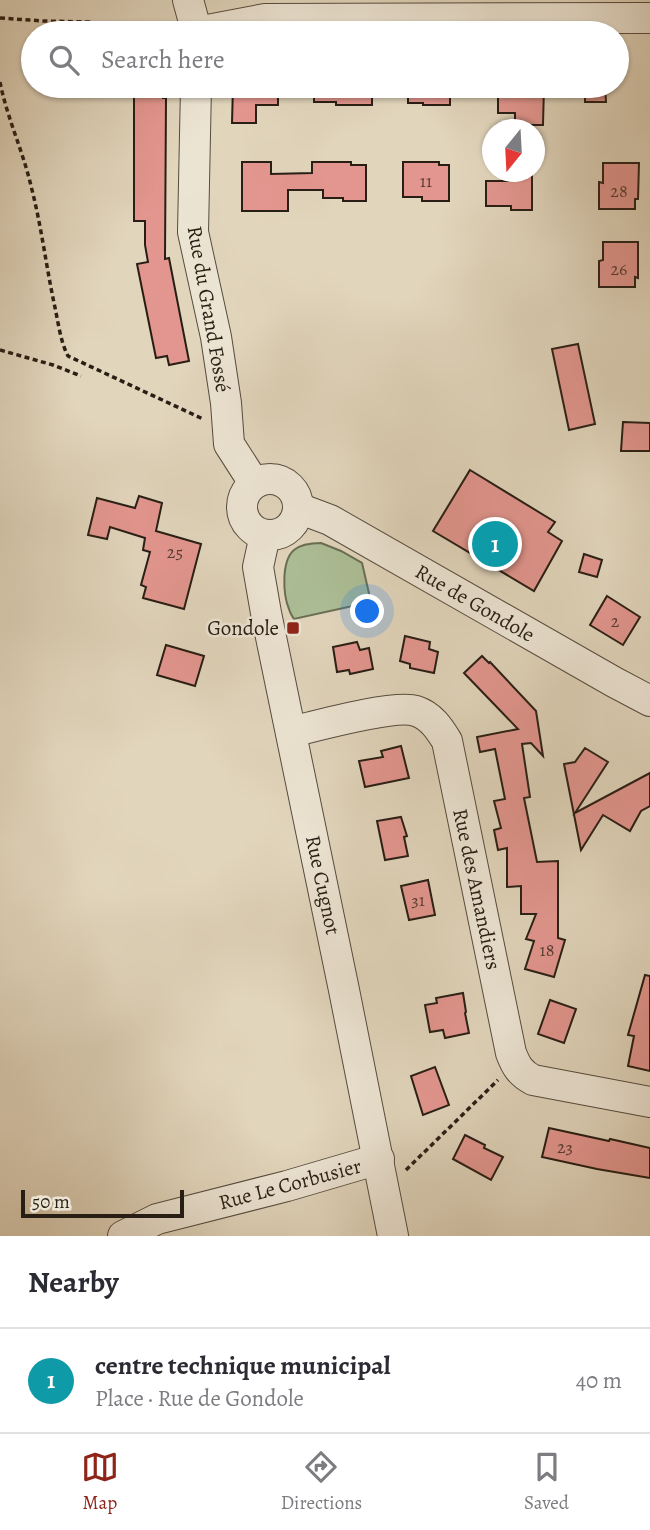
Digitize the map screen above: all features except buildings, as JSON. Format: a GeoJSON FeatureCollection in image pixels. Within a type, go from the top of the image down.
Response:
{"type":"FeatureCollection","features":[{"type":"Feature","properties":{"kind":"street"},"geometry":{"type":"LineString","coordinates":[[188,0],[194,21]]}},
{"type":"Feature","properties":{"kind":"street"},"geometry":{"type":"LineString","coordinates":[[255,21],[650,18]]}},
{"type":"Feature","properties":{"kind":"street","name":"Rue du Grand Fossé"},"geometry":{"type":"LineString","coordinates":[[196,98],[193,232],[216,337],[229,444],[254,483]]}},
{"type":"Feature","properties":{"kind":"street"},"geometry":{"type":"LineString","coordinates":[[264,479],[274,479],[284,482],[292,489],[298,508],[295,520],[288,529],[265,535],[248,526],[241,508],[247,489],[264,479]]}},
{"type":"Feature","properties":{"kind":"street","name":"Rue de Gondole"},"geometry":{"type":"LineString","coordinates":[[298,508],[330,520],[650,701]]}},
{"type":"Feature","properties":{"kind":"street","name":"Rue Cugnot"},"geometry":{"type":"LineString","coordinates":[[265,535],[258,566],[266,613],[291,732],[392,1165],[393,1236]]}},
{"type":"Feature","properties":{"kind":"street","name":"Rue des Amandiers"},"geometry":{"type":"LineString","coordinates":[[291,732],[401,709],[414,710],[438,725],[447,741],[516,1067]]}},
{"type":"Feature","properties":{"kind":"street"},"geometry":{"type":"LineString","coordinates":[[516,1067],[533,1080],[650,1102]]}},
{"type":"Feature","properties":{"kind":"street","name":"Rue Le Corbusier"},"geometry":{"type":"LineString","coordinates":[[123,1236],[158,1219],[287,1186],[392,1165]]}},
{"type":"Feature","properties":{"kind":"path"},"geometry":{"type":"LineString","coordinates":[[0,18],[33,21]]}},
{"type":"Feature","properties":{"kind":"path"},"geometry":{"type":"LineString","coordinates":[[0,82],[5,107],[32,187],[68,356],[228,431]]}},
{"type":"Feature","properties":{"kind":"path"},"geometry":{"type":"LineString","coordinates":[[0,350],[81,376]]}},
{"type":"Feature","properties":{"kind":"path"},"geometry":{"type":"LineString","coordinates":[[392,1165],[516,1067]]}},
{"type":"Feature","properties":{"kind":"green space"},"geometry":{"type":"Polygon","coordinates":[[[321,543],[362,563],[371,602],[294,619],[285,595],[287,562],[297,548],[321,543]]]}},
{"type":"Feature","properties":{"kind":"place","name":"centre technique municipal"},"geometry":{"type":"Point","coordinates":[495,544]}},
{"type":"Feature","properties":{"kind":"place","name":"Gondole"},"geometry":{"type":"Point","coordinates":[293,628]}}]}
